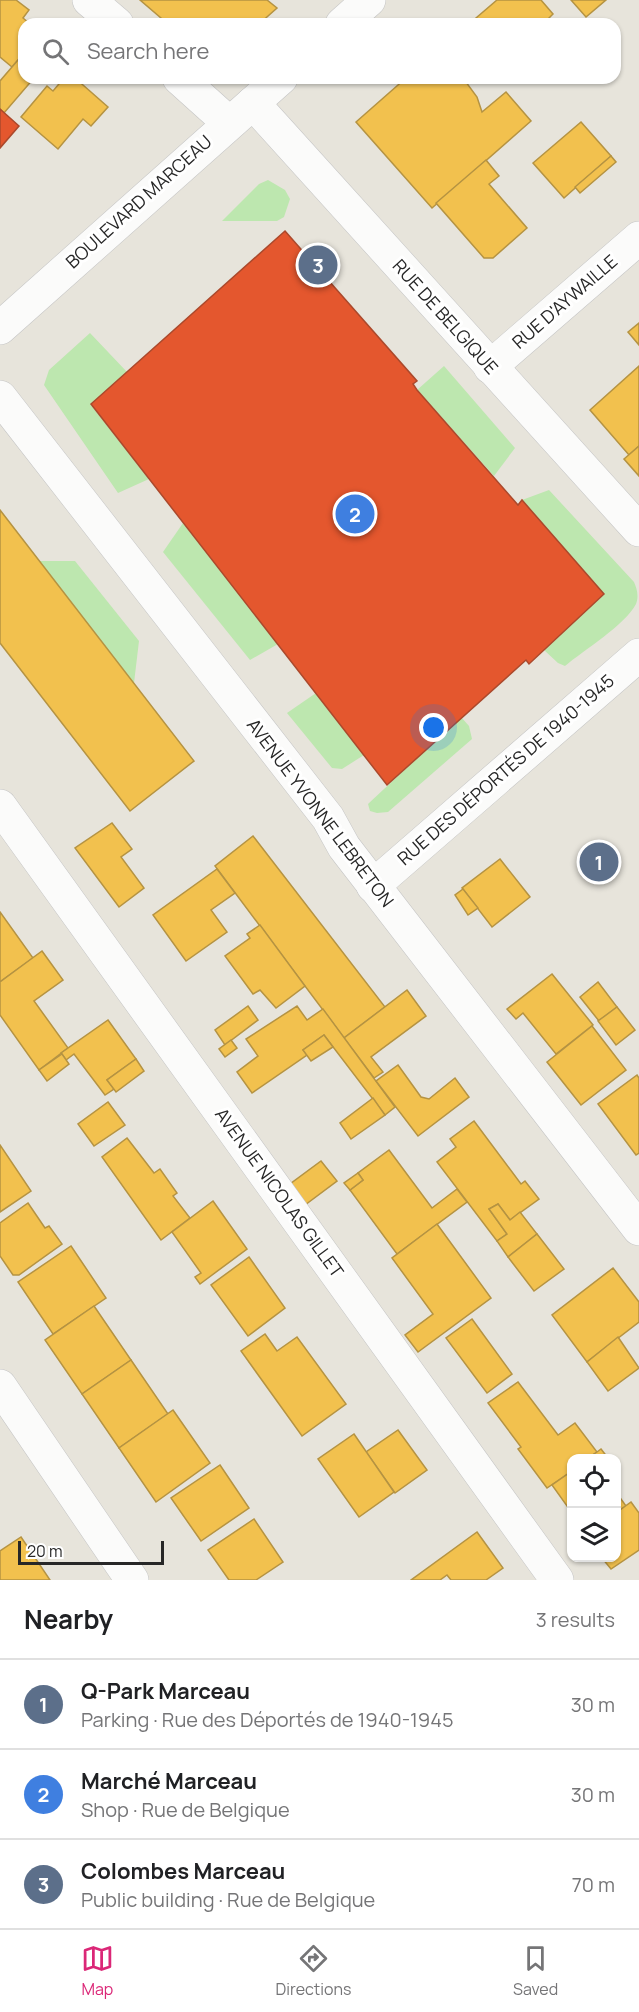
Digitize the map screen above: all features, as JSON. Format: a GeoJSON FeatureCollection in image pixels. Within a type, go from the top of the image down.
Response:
{"type":"FeatureCollection","features":[{"type":"Feature","properties":{"kind":"street"},"geometry":{"type":"LineString","coordinates":[[89,0],[110,18]]}},
{"type":"Feature","properties":{"kind":"street"},"geometry":{"type":"LineString","coordinates":[[349,18],[369,0]]}},
{"type":"Feature","properties":{"kind":"street","name":"RUE DE BELGIQUE"},"geometry":{"type":"LineString","coordinates":[[190,84],[241,113],[490,367],[639,530]]}},
{"type":"Feature","properties":{"kind":"street","name":"BOULEVARD MARCEAU"},"geometry":{"type":"LineString","coordinates":[[0,328],[274,84]]}},
{"type":"Feature","properties":{"kind":"street","name":"RUE D'AYWAILLE"},"geometry":{"type":"LineString","coordinates":[[490,367],[639,238]]}},
{"type":"Feature","properties":{"kind":"street","name":"AVENUE YVONNE LEBRETON"},"geometry":{"type":"LineString","coordinates":[[0,397],[328,818],[344,847],[373,886],[639,1229]]}},
{"type":"Feature","properties":{"kind":"street","name":"RUE DES DÉPORTÉS DE 1940-1945"},"geometry":{"type":"LineString","coordinates":[[373,886],[639,656]]}},
{"type":"Feature","properties":{"kind":"street","name":"AVENUE NICOLAS GILLET"},"geometry":{"type":"LineString","coordinates":[[0,806],[557,1580]]}},
{"type":"Feature","properties":{"kind":"street"},"geometry":{"type":"LineString","coordinates":[[0,1386],[132,1580]]}},
{"type":"Feature","properties":{"kind":"green space"},"geometry":{"type":"Polygon","coordinates":[[[268,180],[285,190],[290,199],[284,217],[277,221],[222,221],[259,184],[268,180]]]}},
{"type":"Feature","properties":{"kind":"green space"},"geometry":{"type":"Polygon","coordinates":[[[90,333],[127,372],[91,405],[149,479],[118,493],[44,385],[49,370],[90,333]]]}},
{"type":"Feature","properties":{"kind":"green space"},"geometry":{"type":"Polygon","coordinates":[[[444,366],[515,448],[494,476],[417,390],[444,366]]]}},
{"type":"Feature","properties":{"kind":"green space"},"geometry":{"type":"Polygon","coordinates":[[[549,490],[634,582],[637,593],[636,604],[631,612],[604,637],[565,666],[558,663],[544,650],[604,594],[522,500],[549,490]]]}},
{"type":"Feature","properties":{"kind":"green space"},"geometry":{"type":"Polygon","coordinates":[[[183,523],[278,644],[250,660],[163,552],[183,523]]]}},
{"type":"Feature","properties":{"kind":"green space"},"geometry":{"type":"Polygon","coordinates":[[[39,561],[75,561],[139,641],[134,683],[39,561]]]}},
{"type":"Feature","properties":{"kind":"green space"},"geometry":{"type":"Polygon","coordinates":[[[316,693],[364,755],[342,769],[332,768],[287,713],[316,693]]]}},
{"type":"Feature","properties":{"kind":"green space"},"geometry":{"type":"Polygon","coordinates":[[[461,717],[469,726],[472,739],[388,812],[370,811],[368,804],[461,717]]]}},
{"type":"Feature","properties":{"kind":"building: Homes"},"geometry":{"type":"Polygon","coordinates":[[[0,0],[16,0],[29,10],[23,18],[18,18],[18,60],[12,67],[0,57],[0,0]]]}},
{"type":"Feature","properties":{"kind":"building: Homes"},"geometry":{"type":"Polygon","coordinates":[[[140,0],[267,0],[277,8],[266,18],[161,18],[140,0]]]}},
{"type":"Feature","properties":{"kind":"building: Homes"},"geometry":{"type":"Polygon","coordinates":[[[497,0],[541,0],[553,14],[549,18],[476,18],[497,0]]]}},
{"type":"Feature","properties":{"kind":"building: Homes"},"geometry":{"type":"Polygon","coordinates":[[[571,0],[606,0],[586,17],[571,0]]]}},
{"type":"Feature","properties":{"kind":"building: Homes"},"geometry":{"type":"Polygon","coordinates":[[[18,60],[18,84],[29,84],[4,113],[0,109],[0,81],[18,60]]]}},
{"type":"Feature","properties":{"kind":"building: Homes"},"geometry":{"type":"Polygon","coordinates":[[[59,84],[82,84],[108,107],[91,126],[83,119],[58,149],[21,117],[47,86],[53,91],[59,84]]]}},
{"type":"Feature","properties":{"kind":"building: Homes"},"geometry":{"type":"Polygon","coordinates":[[[399,84],[467,84],[477,97],[482,112],[506,92],[531,121],[432,208],[356,122],[399,84]]]}},
{"type":"Feature","properties":{"kind":"building: Homes"},"geometry":{"type":"Polygon","coordinates":[[[581,122],[611,156],[564,198],[533,163],[581,122]]]}},
{"type":"Feature","properties":{"kind":"building: Homes"},"geometry":{"type":"Polygon","coordinates":[[[611,156],[616,162],[580,193],[575,187],[611,156]]]}},
{"type":"Feature","properties":{"kind":"building: Homes"},"geometry":{"type":"Polygon","coordinates":[[[486,160],[499,176],[489,184],[527,228],[493,258],[484,258],[436,203],[486,160]]]}},
{"type":"Feature","properties":{"kind":"building: Homes"},"geometry":{"type":"Polygon","coordinates":[[[639,323],[639,345],[628,332],[639,323]]]}},
{"type":"Feature","properties":{"kind":"building: Homes"},"geometry":{"type":"Polygon","coordinates":[[[639,366],[639,446],[629,455],[590,410],[639,366]]]}},
{"type":"Feature","properties":{"kind":"building: Homes"},"geometry":{"type":"Polygon","coordinates":[[[639,446],[639,476],[624,459],[639,446]]]}},
{"type":"Feature","properties":{"kind":"building: Homes"},"geometry":{"type":"Polygon","coordinates":[[[0,510],[194,761],[130,811],[0,643],[0,510]]]}},
{"type":"Feature","properties":{"kind":"building: Homes"},"geometry":{"type":"Polygon","coordinates":[[[112,823],[132,849],[121,857],[144,888],[119,907],[75,848],[112,823]]]}},
{"type":"Feature","properties":{"kind":"building: Homes"},"geometry":{"type":"Polygon","coordinates":[[[253,836],[385,1007],[344,1038],[215,866],[253,836]]]}},
{"type":"Feature","properties":{"kind":"building: Homes"},"geometry":{"type":"Polygon","coordinates":[[[500,859],[530,897],[492,927],[462,888],[500,859]]]}},
{"type":"Feature","properties":{"kind":"building: Homes"},"geometry":{"type":"Polygon","coordinates":[[[217,869],[235,893],[211,910],[227,932],[186,961],[153,915],[217,869]]]}},
{"type":"Feature","properties":{"kind":"building: Homes"},"geometry":{"type":"Polygon","coordinates":[[[463,889],[478,908],[468,915],[455,895],[463,889]]]}},
{"type":"Feature","properties":{"kind":"building: Homes"},"geometry":{"type":"Polygon","coordinates":[[[0,912],[33,958],[0,982],[0,912]]]}},
{"type":"Feature","properties":{"kind":"building: Homes"},"geometry":{"type":"Polygon","coordinates":[[[260,925],[305,986],[276,1008],[260,990],[253,994],[225,956],[250,938],[247,934],[260,925]]]}},
{"type":"Feature","properties":{"kind":"building: Homes"},"geometry":{"type":"Polygon","coordinates":[[[42,951],[63,980],[34,1001],[68,1048],[39,1070],[0,1015],[0,982],[42,951]]]}},
{"type":"Feature","properties":{"kind":"building: Homes"},"geometry":{"type":"Polygon","coordinates":[[[552,974],[593,1025],[556,1054],[523,1013],[516,1019],[507,1009],[552,974]]]}},
{"type":"Feature","properties":{"kind":"building: Homes"},"geometry":{"type":"Polygon","coordinates":[[[598,982],[617,1007],[599,1021],[580,997],[598,982]]]}},
{"type":"Feature","properties":{"kind":"building: Homes"},"geometry":{"type":"Polygon","coordinates":[[[407,990],[426,1016],[371,1057],[383,1072],[374,1078],[344,1038],[407,990]]]}},
{"type":"Feature","properties":{"kind":"building: Homes"},"geometry":{"type":"Polygon","coordinates":[[[248,1006],[258,1020],[225,1045],[215,1030],[248,1006]]]}},
{"type":"Feature","properties":{"kind":"building: Homes"},"geometry":{"type":"Polygon","coordinates":[[[297,1006],[307,1020],[323,1009],[395,1107],[385,1115],[324,1035],[303,1050],[307,1055],[252,1093],[237,1072],[258,1056],[246,1039],[297,1006]]]}},
{"type":"Feature","properties":{"kind":"building: Homes"},"geometry":{"type":"Polygon","coordinates":[[[617,1007],[635,1030],[616,1045],[598,1021],[617,1007]]]}},
{"type":"Feature","properties":{"kind":"building: Homes"},"geometry":{"type":"Polygon","coordinates":[[[108,1020],[136,1059],[107,1080],[114,1089],[105,1095],[74,1054],[66,1060],[61,1053],[108,1020]]]}},
{"type":"Feature","properties":{"kind":"building: Homes"},"geometry":{"type":"Polygon","coordinates":[[[592,1026],[626,1070],[581,1105],[547,1062],[592,1026]]]}},
{"type":"Feature","properties":{"kind":"building: Homes"},"geometry":{"type":"Polygon","coordinates":[[[324,1035],[333,1047],[311,1061],[303,1050],[324,1035]]]}},
{"type":"Feature","properties":{"kind":"building: Homes"},"geometry":{"type":"Polygon","coordinates":[[[231,1040],[237,1048],[225,1057],[219,1049],[231,1040]]]}},
{"type":"Feature","properties":{"kind":"building: Homes"},"geometry":{"type":"Polygon","coordinates":[[[62,1054],[69,1064],[47,1081],[39,1070],[62,1054]]]}},
{"type":"Feature","properties":{"kind":"building: Homes"},"geometry":{"type":"Polygon","coordinates":[[[136,1059],[144,1071],[116,1092],[107,1080],[136,1059]]]}},
{"type":"Feature","properties":{"kind":"building: Homes"},"geometry":{"type":"Polygon","coordinates":[[[398,1065],[421,1097],[429,1099],[455,1078],[469,1097],[418,1136],[376,1081],[398,1065]]]}},
{"type":"Feature","properties":{"kind":"building: Homes"},"geometry":{"type":"Polygon","coordinates":[[[637,1075],[639,1078],[639,1153],[636,1155],[598,1104],[637,1075]]]}},
{"type":"Feature","properties":{"kind":"building: Homes"},"geometry":{"type":"Polygon","coordinates":[[[373,1098],[385,1115],[351,1139],[340,1123],[373,1098]]]}},
{"type":"Feature","properties":{"kind":"building: Homes"},"geometry":{"type":"Polygon","coordinates":[[[108,1102],[125,1125],[94,1146],[78,1124],[108,1102]]]}},
{"type":"Feature","properties":{"kind":"building: Homes"},"geometry":{"type":"Polygon","coordinates":[[[474,1121],[521,1184],[525,1181],[539,1199],[510,1220],[498,1204],[489,1209],[507,1234],[497,1241],[437,1162],[456,1147],[450,1139],[474,1121]]]}},
{"type":"Feature","properties":{"kind":"building: Homes"},"geometry":{"type":"Polygon","coordinates":[[[127,1138],[154,1173],[160,1169],[177,1193],[173,1196],[190,1218],[161,1240],[102,1157],[127,1138]]]}},
{"type":"Feature","properties":{"kind":"building: Homes"},"geometry":{"type":"Polygon","coordinates":[[[0,1145],[31,1191],[0,1212],[0,1145]]]}},
{"type":"Feature","properties":{"kind":"building: Homes"},"geometry":{"type":"Polygon","coordinates":[[[389,1150],[432,1208],[457,1189],[467,1202],[397,1254],[350,1190],[363,1180],[358,1173],[389,1150]]]}},
{"type":"Feature","properties":{"kind":"building: Homes"},"geometry":{"type":"Polygon","coordinates":[[[321,1161],[337,1181],[305,1205],[290,1184],[321,1161]]]}},
{"type":"Feature","properties":{"kind":"building: Homes"},"geometry":{"type":"Polygon","coordinates":[[[358,1173],[363,1180],[350,1190],[344,1183],[358,1173]]]}},
{"type":"Feature","properties":{"kind":"building: Homes"},"geometry":{"type":"Polygon","coordinates":[[[213,1201],[247,1249],[200,1284],[195,1277],[201,1273],[172,1232],[213,1201]]]}},
{"type":"Feature","properties":{"kind":"building: Homes"},"geometry":{"type":"Polygon","coordinates":[[[28,1203],[45,1228],[49,1226],[62,1244],[19,1275],[13,1275],[0,1256],[0,1223],[28,1203]]]}},
{"type":"Feature","properties":{"kind":"building: Homes"},"geometry":{"type":"Polygon","coordinates":[[[498,1204],[510,1220],[520,1212],[537,1234],[508,1257],[497,1241],[507,1234],[489,1209],[498,1204]]]}},
{"type":"Feature","properties":{"kind":"building: Homes"},"geometry":{"type":"Polygon","coordinates":[[[437,1224],[491,1298],[418,1352],[405,1335],[433,1314],[392,1258],[437,1224]]]}},
{"type":"Feature","properties":{"kind":"building: Homes"},"geometry":{"type":"Polygon","coordinates":[[[537,1234],[564,1269],[534,1291],[508,1257],[537,1234]]]}},
{"type":"Feature","properties":{"kind":"building: Homes"},"geometry":{"type":"Polygon","coordinates":[[[71,1246],[106,1298],[53,1334],[18,1282],[71,1246]]]}},
{"type":"Feature","properties":{"kind":"building: Homes"},"geometry":{"type":"Polygon","coordinates":[[[249,1257],[285,1308],[248,1336],[211,1285],[249,1257]]]}},
{"type":"Feature","properties":{"kind":"building: Homes"},"geometry":{"type":"Polygon","coordinates":[[[613,1268],[639,1302],[639,1322],[587,1362],[552,1315],[613,1268]]]}},
{"type":"Feature","properties":{"kind":"building: Homes"},"geometry":{"type":"Polygon","coordinates":[[[94,1306],[131,1360],[82,1394],[45,1340],[94,1306]]]}},
{"type":"Feature","properties":{"kind":"building: Homes"},"geometry":{"type":"Polygon","coordinates":[[[472,1319],[512,1374],[487,1393],[446,1338],[472,1319]]]}},
{"type":"Feature","properties":{"kind":"building: Homes"},"geometry":{"type":"Polygon","coordinates":[[[265,1334],[277,1351],[297,1337],[346,1404],[302,1436],[241,1351],[265,1334]]]}},
{"type":"Feature","properties":{"kind":"building: Homes"},"geometry":{"type":"Polygon","coordinates":[[[618,1337],[639,1368],[608,1391],[587,1362],[618,1337]]]}},
{"type":"Feature","properties":{"kind":"building: Homes"},"geometry":{"type":"Polygon","coordinates":[[[131,1360],[168,1414],[119,1448],[82,1394],[131,1360]]]}},
{"type":"Feature","properties":{"kind":"building: Homes"},"geometry":{"type":"Polygon","coordinates":[[[518,1382],[558,1435],[575,1423],[597,1452],[567,1454],[567,1474],[547,1488],[518,1449],[521,1447],[488,1403],[518,1382]]]}},
{"type":"Feature","properties":{"kind":"building: Homes"},"geometry":{"type":"Polygon","coordinates":[[[173,1410],[210,1463],[156,1502],[119,1448],[173,1410]]]}},
{"type":"Feature","properties":{"kind":"building: Homes"},"geometry":{"type":"Polygon","coordinates":[[[398,1430],[427,1470],[395,1493],[366,1452],[398,1430]]]}},
{"type":"Feature","properties":{"kind":"building: Homes"},"geometry":{"type":"Polygon","coordinates":[[[354,1434],[394,1492],[359,1517],[318,1459],[354,1434]]]}},
{"type":"Feature","properties":{"kind":"building: Homes"},"geometry":{"type":"Polygon","coordinates":[[[601,1449],[605,1454],[594,1454],[601,1449]]]}},
{"type":"Feature","properties":{"kind":"building: Homes"},"geometry":{"type":"Polygon","coordinates":[[[220,1465],[249,1508],[201,1541],[171,1498],[220,1465]]]}},
{"type":"Feature","properties":{"kind":"building: Homes"},"geometry":{"type":"Polygon","coordinates":[[[567,1474],[567,1506],[552,1485],[567,1474]]]}},
{"type":"Feature","properties":{"kind":"building: Homes"},"geometry":{"type":"Polygon","coordinates":[[[621,1499],[626,1506],[621,1510],[621,1499]]]}},
{"type":"Feature","properties":{"kind":"building: Homes"},"geometry":{"type":"Polygon","coordinates":[[[631,1502],[639,1513],[639,1550],[611,1569],[605,1562],[621,1562],[621,1509],[631,1502]]]}},
{"type":"Feature","properties":{"kind":"building: Homes"},"geometry":{"type":"Polygon","coordinates":[[[254,1519],[283,1562],[256,1580],[229,1580],[208,1550],[254,1519]]]}},
{"type":"Feature","properties":{"kind":"building: Homes"},"geometry":{"type":"Polygon","coordinates":[[[477,1532],[503,1568],[486,1580],[451,1580],[447,1575],[440,1580],[411,1580],[477,1532]]]}},
{"type":"Feature","properties":{"kind":"building: Homes"},"geometry":{"type":"Polygon","coordinates":[[[21,1537],[50,1580],[0,1580],[0,1551],[21,1537]]]}},
{"type":"Feature","properties":{"kind":"building: Shops"},"geometry":{"type":"Polygon","coordinates":[[[0,109],[19,126],[0,148],[0,109]]]}},
{"type":"Feature","properties":{"kind":"building: Shops"},"geometry":{"type":"Polygon","coordinates":[[[285,231],[417,381],[413,384],[417,390],[518,505],[522,500],[604,594],[529,664],[526,660],[387,785],[91,404],[285,231]]]}},
{"type":"Feature","properties":{"kind":"place","name":"Colombes Marceau"},"geometry":{"type":"Point","coordinates":[318,265]}},
{"type":"Feature","properties":{"kind":"place","name":"Marché Marceau"},"geometry":{"type":"Point","coordinates":[355,514]}},
{"type":"Feature","properties":{"kind":"place","name":"Q-Park Marceau"},"geometry":{"type":"Point","coordinates":[599,862]}}]}
